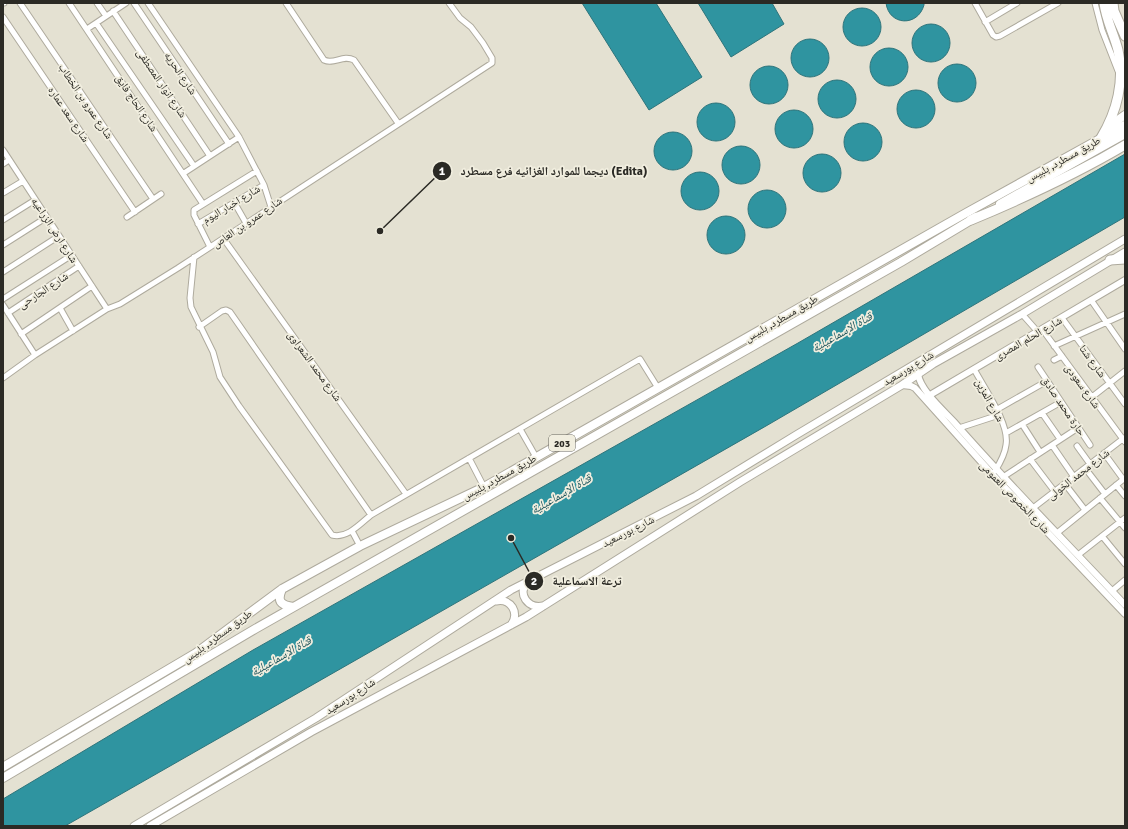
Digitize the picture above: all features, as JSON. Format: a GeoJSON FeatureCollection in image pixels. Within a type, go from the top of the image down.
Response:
{"type":"FeatureCollection","features":[{"type":"Feature","properties":{"kind":"highway"},"geometry":{"type":"LineString","coordinates":[[1101,138],[1114,112],[1119,94],[1120,76],[1118,49],[1107,17],[1104,3]]}},
{"type":"Feature","properties":{"kind":"highway"},"geometry":{"type":"LineString","coordinates":[[1113,3],[1114,11],[1125,36]]}},
{"type":"Feature","properties":{"kind":"highway"},"geometry":{"type":"LineString","coordinates":[[972,220],[1046,186],[1097,161],[1125,145]]}},
{"type":"Feature","properties":{"kind":"highway"},"geometry":{"type":"LineString","coordinates":[[1110,260],[1125,259]]}},
{"type":"Feature","properties":{"kind":"main road"},"geometry":{"type":"LineString","coordinates":[[1110,133],[1115,122],[1125,115]]}},
{"type":"Feature","properties":{"kind":"main road","name":"طريق مسطرد, بلبيس"},"geometry":{"type":"LineString","coordinates":[[3,767],[196,653],[282,589],[360,546],[484,487],[966,213],[1125,125]]}},
{"type":"Feature","properties":{"kind":"main road","name":"طريق مسطرد, بلبيس"},"geometry":{"type":"LineString","coordinates":[[3,778],[293,607],[1125,134]]}},
{"type":"Feature","properties":{"kind":"main road","name":"شارع بورسعيد"},"geometry":{"type":"LineString","coordinates":[[134,826],[316,718],[529,581],[696,496],[1125,239]]}},
{"type":"Feature","properties":{"kind":"main road","name":"شارع بورسعيد"},"geometry":{"type":"LineString","coordinates":[[150,826],[311,732],[509,626],[543,606],[740,482],[902,385],[937,362],[1022,314],[1125,252]]}},
{"type":"Feature","properties":{"kind":"main road"},"geometry":{"type":"LineString","coordinates":[[529,581],[524,588],[524,597],[530,605],[543,606]]}},
{"type":"Feature","properties":{"kind":"main road"},"geometry":{"type":"LineString","coordinates":[[282,589],[280,600],[283,604],[293,607]]}},
{"type":"Feature","properties":{"kind":"main road"},"geometry":{"type":"LineString","coordinates":[[495,602],[499,600],[508,603],[514,610],[514,619],[509,626]]}},
{"type":"Feature","properties":{"kind":"street","name":"شارع عمرو بن الخطاب"},"geometry":{"type":"LineString","coordinates":[[20,3],[153,200]]}},
{"type":"Feature","properties":{"kind":"street","name":"شارع الحاج فايق"},"geometry":{"type":"LineString","coordinates":[[69,3],[204,204]]}},
{"type":"Feature","properties":{"kind":"street"},"geometry":{"type":"LineString","coordinates":[[97,3],[106,16]]}},
{"type":"Feature","properties":{"kind":"street"},"geometry":{"type":"LineString","coordinates":[[87,29],[126,3]]}},
{"type":"Feature","properties":{"kind":"street","name":"شارع الحريه"},"geometry":{"type":"LineString","coordinates":[[134,3],[229,144]]}},
{"type":"Feature","properties":{"kind":"street"},"geometry":{"type":"LineString","coordinates":[[148,3],[239,137],[264,185],[271,207]]}},
{"type":"Feature","properties":{"kind":"street"},"geometry":{"type":"LineString","coordinates":[[286,3],[324,60],[331,61],[346,58],[354,60],[398,123]]}},
{"type":"Feature","properties":{"kind":"street","name":"شارع عمرو بن العاص"},"geometry":{"type":"LineString","coordinates":[[3,378],[35,355],[107,309],[120,304],[210,247],[490,64],[493,60],[483,43],[471,27],[460,18],[449,3]]}},
{"type":"Feature","properties":{"kind":"street"},"geometry":{"type":"LineString","coordinates":[[975,3],[993,35],[998,37],[1058,3]]}},
{"type":"Feature","properties":{"kind":"street"},"geometry":{"type":"LineString","coordinates":[[985,22],[1017,3]]}},
{"type":"Feature","properties":{"kind":"street"},"geometry":{"type":"LineString","coordinates":[[1095,3],[1102,30],[1120,76]]}},
{"type":"Feature","properties":{"kind":"street","name":"شارع انوار المصطفى"},"geometry":{"type":"LineString","coordinates":[[113,11],[210,156]]}},
{"type":"Feature","properties":{"kind":"street","name":"شارع سعد عماره"},"geometry":{"type":"LineString","coordinates":[[3,17],[135,212]]}},
{"type":"Feature","properties":{"kind":"street"},"geometry":{"type":"LineString","coordinates":[[96,23],[194,166]]}},
{"type":"Feature","properties":{"kind":"street"},"geometry":{"type":"LineString","coordinates":[[184,173],[239,137]]}},
{"type":"Feature","properties":{"kind":"street","name":"شارع ارض الزراعيه"},"geometry":{"type":"LineString","coordinates":[[3,150],[107,309]]}},
{"type":"Feature","properties":{"kind":"street"},"geometry":{"type":"LineString","coordinates":[[3,164],[9,160]]}},
{"type":"Feature","properties":{"kind":"street"},"geometry":{"type":"LineString","coordinates":[[210,247],[198,224],[194,212],[196,209],[257,171]]}},
{"type":"Feature","properties":{"kind":"street"},"geometry":{"type":"LineString","coordinates":[[3,193],[23,181]]}},
{"type":"Feature","properties":{"kind":"street","name":"شارع اخبار اليوم"},"geometry":{"type":"LineString","coordinates":[[198,224],[264,185]]}},
{"type":"Feature","properties":{"kind":"street"},"geometry":{"type":"LineString","coordinates":[[127,217],[161,194]]}},
{"type":"Feature","properties":{"kind":"street"},"geometry":{"type":"LineString","coordinates":[[3,220],[35,200]]}},
{"type":"Feature","properties":{"kind":"street"},"geometry":{"type":"LineString","coordinates":[[234,202],[246,223]]}},
{"type":"Feature","properties":{"kind":"street"},"geometry":{"type":"LineString","coordinates":[[3,245],[47,217]]}},
{"type":"Feature","properties":{"kind":"street"},"geometry":{"type":"LineString","coordinates":[[3,272],[59,236]]}},
{"type":"Feature","properties":{"kind":"street","name":"شارع محمد الشعراوى"},"geometry":{"type":"LineString","coordinates":[[223,238],[406,494]]}},
{"type":"Feature","properties":{"kind":"street"},"geometry":{"type":"LineString","coordinates":[[3,299],[72,255]]}},
{"type":"Feature","properties":{"kind":"street"},"geometry":{"type":"LineString","coordinates":[[194,257],[190,307],[213,352],[220,377],[332,535],[342,536],[352,531],[371,515],[406,494],[640,359],[658,388]]}},
{"type":"Feature","properties":{"kind":"street","name":"شارع الجارحى"},"geometry":{"type":"LineString","coordinates":[[8,313],[79,266]]}},
{"type":"Feature","properties":{"kind":"street","name":"شارع الحلم المصرى"},"geometry":{"type":"LineString","coordinates":[[930,395],[1125,280]]}},
{"type":"Feature","properties":{"kind":"street"},"geometry":{"type":"LineString","coordinates":[[21,334],[92,286]]}},
{"type":"Feature","properties":{"kind":"street"},"geometry":{"type":"LineString","coordinates":[[1091,300],[1125,349]]}},
{"type":"Feature","properties":{"kind":"street"},"geometry":{"type":"LineString","coordinates":[[3,305],[35,355]]}},
{"type":"Feature","properties":{"kind":"street"},"geometry":{"type":"LineString","coordinates":[[60,308],[73,331]]}},
{"type":"Feature","properties":{"kind":"street"},"geometry":{"type":"LineString","coordinates":[[199,326],[222,311],[226,310],[230,312],[371,515]]}},
{"type":"Feature","properties":{"kind":"street","name":"شارع سعودى"},"geometry":{"type":"LineString","coordinates":[[1022,314],[1040,330],[1054,346],[1124,439]]}},
{"type":"Feature","properties":{"kind":"street"},"geometry":{"type":"LineString","coordinates":[[1054,346],[1125,314]]}},
{"type":"Feature","properties":{"kind":"street","name":"شارع شتا"},"geometry":{"type":"LineString","coordinates":[[1062,318],[1125,404]]}},
{"type":"Feature","properties":{"kind":"street"},"geometry":{"type":"LineString","coordinates":[[1054,360],[1062,356]]}},
{"type":"Feature","properties":{"kind":"street","name":"حارة محمد صادق"},"geometry":{"type":"LineString","coordinates":[[1038,367],[1090,445]]}},
{"type":"Feature","properties":{"kind":"street","name":"شارع المزين"},"geometry":{"type":"LineString","coordinates":[[974,369],[1005,426],[1006,447],[994,472]]}},
{"type":"Feature","properties":{"kind":"street"},"geometry":{"type":"LineString","coordinates":[[1092,397],[1125,371]]}},
{"type":"Feature","properties":{"kind":"street","name":"شارع الخصوص العمومى"},"geometry":{"type":"LineString","coordinates":[[918,374],[920,381],[930,395],[959,428],[994,472],[1003,477],[1125,605]]}},
{"type":"Feature","properties":{"kind":"street"},"geometry":{"type":"LineString","coordinates":[[996,410],[1047,381]]}},
{"type":"Feature","properties":{"kind":"street","name":"شارع الخصوص العمومى"},"geometry":{"type":"LineString","coordinates":[[902,385],[915,388],[1125,614]]}},
{"type":"Feature","properties":{"kind":"street"},"geometry":{"type":"LineString","coordinates":[[1006,433],[1061,402]]}},
{"type":"Feature","properties":{"kind":"street"},"geometry":{"type":"LineString","coordinates":[[1042,413],[1060,439]]}},
{"type":"Feature","properties":{"kind":"street"},"geometry":{"type":"LineString","coordinates":[[959,428],[999,415]]}},
{"type":"Feature","properties":{"kind":"street"},"geometry":{"type":"LineString","coordinates":[[1022,424],[1040,452]]}},
{"type":"Feature","properties":{"kind":"street"},"geometry":{"type":"LineString","coordinates":[[1003,477],[1078,428]]}},
{"type":"Feature","properties":{"kind":"street"},"geometry":{"type":"LineString","coordinates":[[520,429],[536,457]]}},
{"type":"Feature","properties":{"kind":"street","name":"شارع محمد الخولى"},"geometry":{"type":"LineString","coordinates":[[1033,508],[1124,439]]}},
{"type":"Feature","properties":{"kind":"street"},"geometry":{"type":"LineString","coordinates":[[1052,445],[1074,477]]}},
{"type":"Feature","properties":{"kind":"street"},"geometry":{"type":"LineString","coordinates":[[1077,446],[1105,494]]}},
{"type":"Feature","properties":{"kind":"street"},"geometry":{"type":"LineString","coordinates":[[1057,533],[1124,478],[1104,453]]}},
{"type":"Feature","properties":{"kind":"street"},"geometry":{"type":"LineString","coordinates":[[469,458],[484,487]]}},
{"type":"Feature","properties":{"kind":"street"},"geometry":{"type":"LineString","coordinates":[[1030,459],[1055,492]]}},
{"type":"Feature","properties":{"kind":"street"},"geometry":{"type":"LineString","coordinates":[[1065,484],[1085,510]]}},
{"type":"Feature","properties":{"kind":"street"},"geometry":{"type":"LineString","coordinates":[[1116,485],[1125,496]]}},
{"type":"Feature","properties":{"kind":"street"},"geometry":{"type":"LineString","coordinates":[[1100,498],[1125,528]]}},
{"type":"Feature","properties":{"kind":"street"},"geometry":{"type":"LineString","coordinates":[[1078,555],[1125,518]]}},
{"type":"Feature","properties":{"kind":"street"},"geometry":{"type":"LineString","coordinates":[[352,531],[360,546]]}},
{"type":"Feature","properties":{"kind":"street"},"geometry":{"type":"LineString","coordinates":[[1102,536],[1125,564]]}},
{"type":"Feature","properties":{"kind":"street"},"geometry":{"type":"LineString","coordinates":[[1112,591],[1125,580]]}},
{"type":"Feature","properties":{"kind":"water"},"geometry":{"type":"Polygon","coordinates":[[[582,3],[656,3],[702,77],[649,110],[582,3]]]}},
{"type":"Feature","properties":{"kind":"water"},"geometry":{"type":"Polygon","coordinates":[[[698,3],[772,3],[784,24],[731,57],[698,3]]]}},
{"type":"Feature","properties":{"kind":"water"},"geometry":{"type":"Polygon","coordinates":[[[886,3],[924,3],[924,5],[921,12],[916,17],[904,21],[898,20],[892,16],[888,11],[886,3]]]}},
{"type":"Feature","properties":{"kind":"water"},"geometry":{"type":"Polygon","coordinates":[[[858,8],[866,8],[876,13],[880,20],[880,34],[876,41],[866,46],[858,46],[848,41],[846,38],[843,31],[843,23],[848,13],[851,11],[858,8]]]}},
{"type":"Feature","properties":{"kind":"water"},"geometry":{"type":"Polygon","coordinates":[[[927,24],[935,24],[945,29],[949,36],[949,50],[945,57],[935,62],[927,62],[917,57],[915,54],[912,47],[912,39],[917,29],[920,27],[927,24]]]}},
{"type":"Feature","properties":{"kind":"water"},"geometry":{"type":"Polygon","coordinates":[[[806,39],[814,39],[824,44],[828,51],[828,65],[824,72],[814,77],[806,77],[796,72],[794,69],[791,62],[791,54],[796,44],[799,42],[806,39]]]}},
{"type":"Feature","properties":{"kind":"water"},"geometry":{"type":"Polygon","coordinates":[[[885,48],[893,48],[903,53],[907,60],[907,74],[903,81],[893,86],[885,86],[875,81],[873,78],[870,71],[870,63],[875,53],[878,51],[885,48]]]}},
{"type":"Feature","properties":{"kind":"water"},"geometry":{"type":"Polygon","coordinates":[[[953,64],[961,64],[971,69],[975,76],[975,90],[971,97],[961,102],[953,102],[943,97],[941,94],[938,87],[938,79],[943,69],[946,67],[953,64]]]}},
{"type":"Feature","properties":{"kind":"water"},"geometry":{"type":"Polygon","coordinates":[[[765,66],[773,66],[783,71],[787,78],[787,92],[783,99],[773,104],[765,104],[755,99],[753,96],[750,89],[750,81],[755,71],[758,69],[765,66]]]}},
{"type":"Feature","properties":{"kind":"water"},"geometry":{"type":"Polygon","coordinates":[[[833,80],[841,80],[851,85],[855,92],[855,106],[851,113],[841,118],[833,118],[823,113],[821,110],[818,103],[818,95],[823,85],[826,83],[833,80]]]}},
{"type":"Feature","properties":{"kind":"water"},"geometry":{"type":"Polygon","coordinates":[[[912,90],[920,90],[930,95],[934,102],[934,116],[930,123],[920,128],[912,128],[902,123],[900,120],[897,113],[897,105],[902,95],[905,93],[912,90]]]}},
{"type":"Feature","properties":{"kind":"water"},"geometry":{"type":"Polygon","coordinates":[[[712,103],[720,103],[730,108],[734,115],[734,129],[730,136],[720,141],[712,141],[702,136],[700,133],[697,126],[697,118],[702,108],[705,106],[712,103]]]}},
{"type":"Feature","properties":{"kind":"water"},"geometry":{"type":"Polygon","coordinates":[[[790,110],[798,110],[808,115],[812,122],[812,136],[808,143],[798,148],[790,148],[780,143],[778,140],[775,133],[775,125],[780,115],[783,113],[790,110]]]}},
{"type":"Feature","properties":{"kind":"water"},"geometry":{"type":"Polygon","coordinates":[[[859,123],[867,123],[877,128],[881,135],[881,149],[877,156],[867,161],[859,161],[849,156],[847,153],[844,146],[844,138],[849,128],[852,126],[859,123]]]}},
{"type":"Feature","properties":{"kind":"water"},"geometry":{"type":"Polygon","coordinates":[[[669,132],[677,132],[687,137],[691,144],[691,158],[687,165],[677,170],[669,170],[659,165],[657,162],[654,155],[654,147],[659,137],[662,135],[669,132]]]}},
{"type":"Feature","properties":{"kind":"water"},"geometry":{"type":"Polygon","coordinates":[[[737,146],[745,146],[755,151],[759,158],[759,172],[755,179],[745,184],[737,184],[727,179],[725,176],[722,169],[722,161],[727,151],[730,149],[737,146]]]}},
{"type":"Feature","properties":{"kind":"water"},"geometry":{"type":"Polygon","coordinates":[[[818,154],[826,154],[836,159],[840,166],[840,180],[836,187],[826,192],[818,192],[808,187],[806,184],[803,177],[803,169],[808,159],[811,157],[818,154]]]}},
{"type":"Feature","properties":{"kind":"water","name":"قناة الإسماعيلية"},"geometry":{"type":"Polygon","coordinates":[[[1125,154],[1125,217],[766,426],[65,826],[3,826],[3,799],[253,650],[798,343],[1125,154]]]}},
{"type":"Feature","properties":{"kind":"water"},"geometry":{"type":"Polygon","coordinates":[[[696,172],[704,172],[714,177],[718,184],[718,198],[714,205],[704,210],[696,210],[686,205],[684,202],[681,195],[681,187],[686,177],[689,175],[696,172]]]}},
{"type":"Feature","properties":{"kind":"water"},"geometry":{"type":"Polygon","coordinates":[[[763,190],[771,190],[781,195],[785,202],[785,216],[781,223],[771,228],[763,228],[753,223],[751,220],[748,213],[748,205],[753,195],[756,193],[763,190]]]}},
{"type":"Feature","properties":{"kind":"water"},"geometry":{"type":"Polygon","coordinates":[[[722,216],[730,216],[740,221],[744,228],[744,242],[740,249],[730,254],[722,254],[712,249],[710,246],[707,239],[707,231],[712,221],[715,219],[722,216]]]}},
{"type":"Feature","properties":{"kind":"place","name":"ديجما للموارد الغزائيه فرع مسطرد (Edita)"},"geometry":{"type":"Point","coordinates":[380,231]}},
{"type":"Feature","properties":{"kind":"place","name":"ترعة الاسماعلية"},"geometry":{"type":"Point","coordinates":[511,538]}}]}
